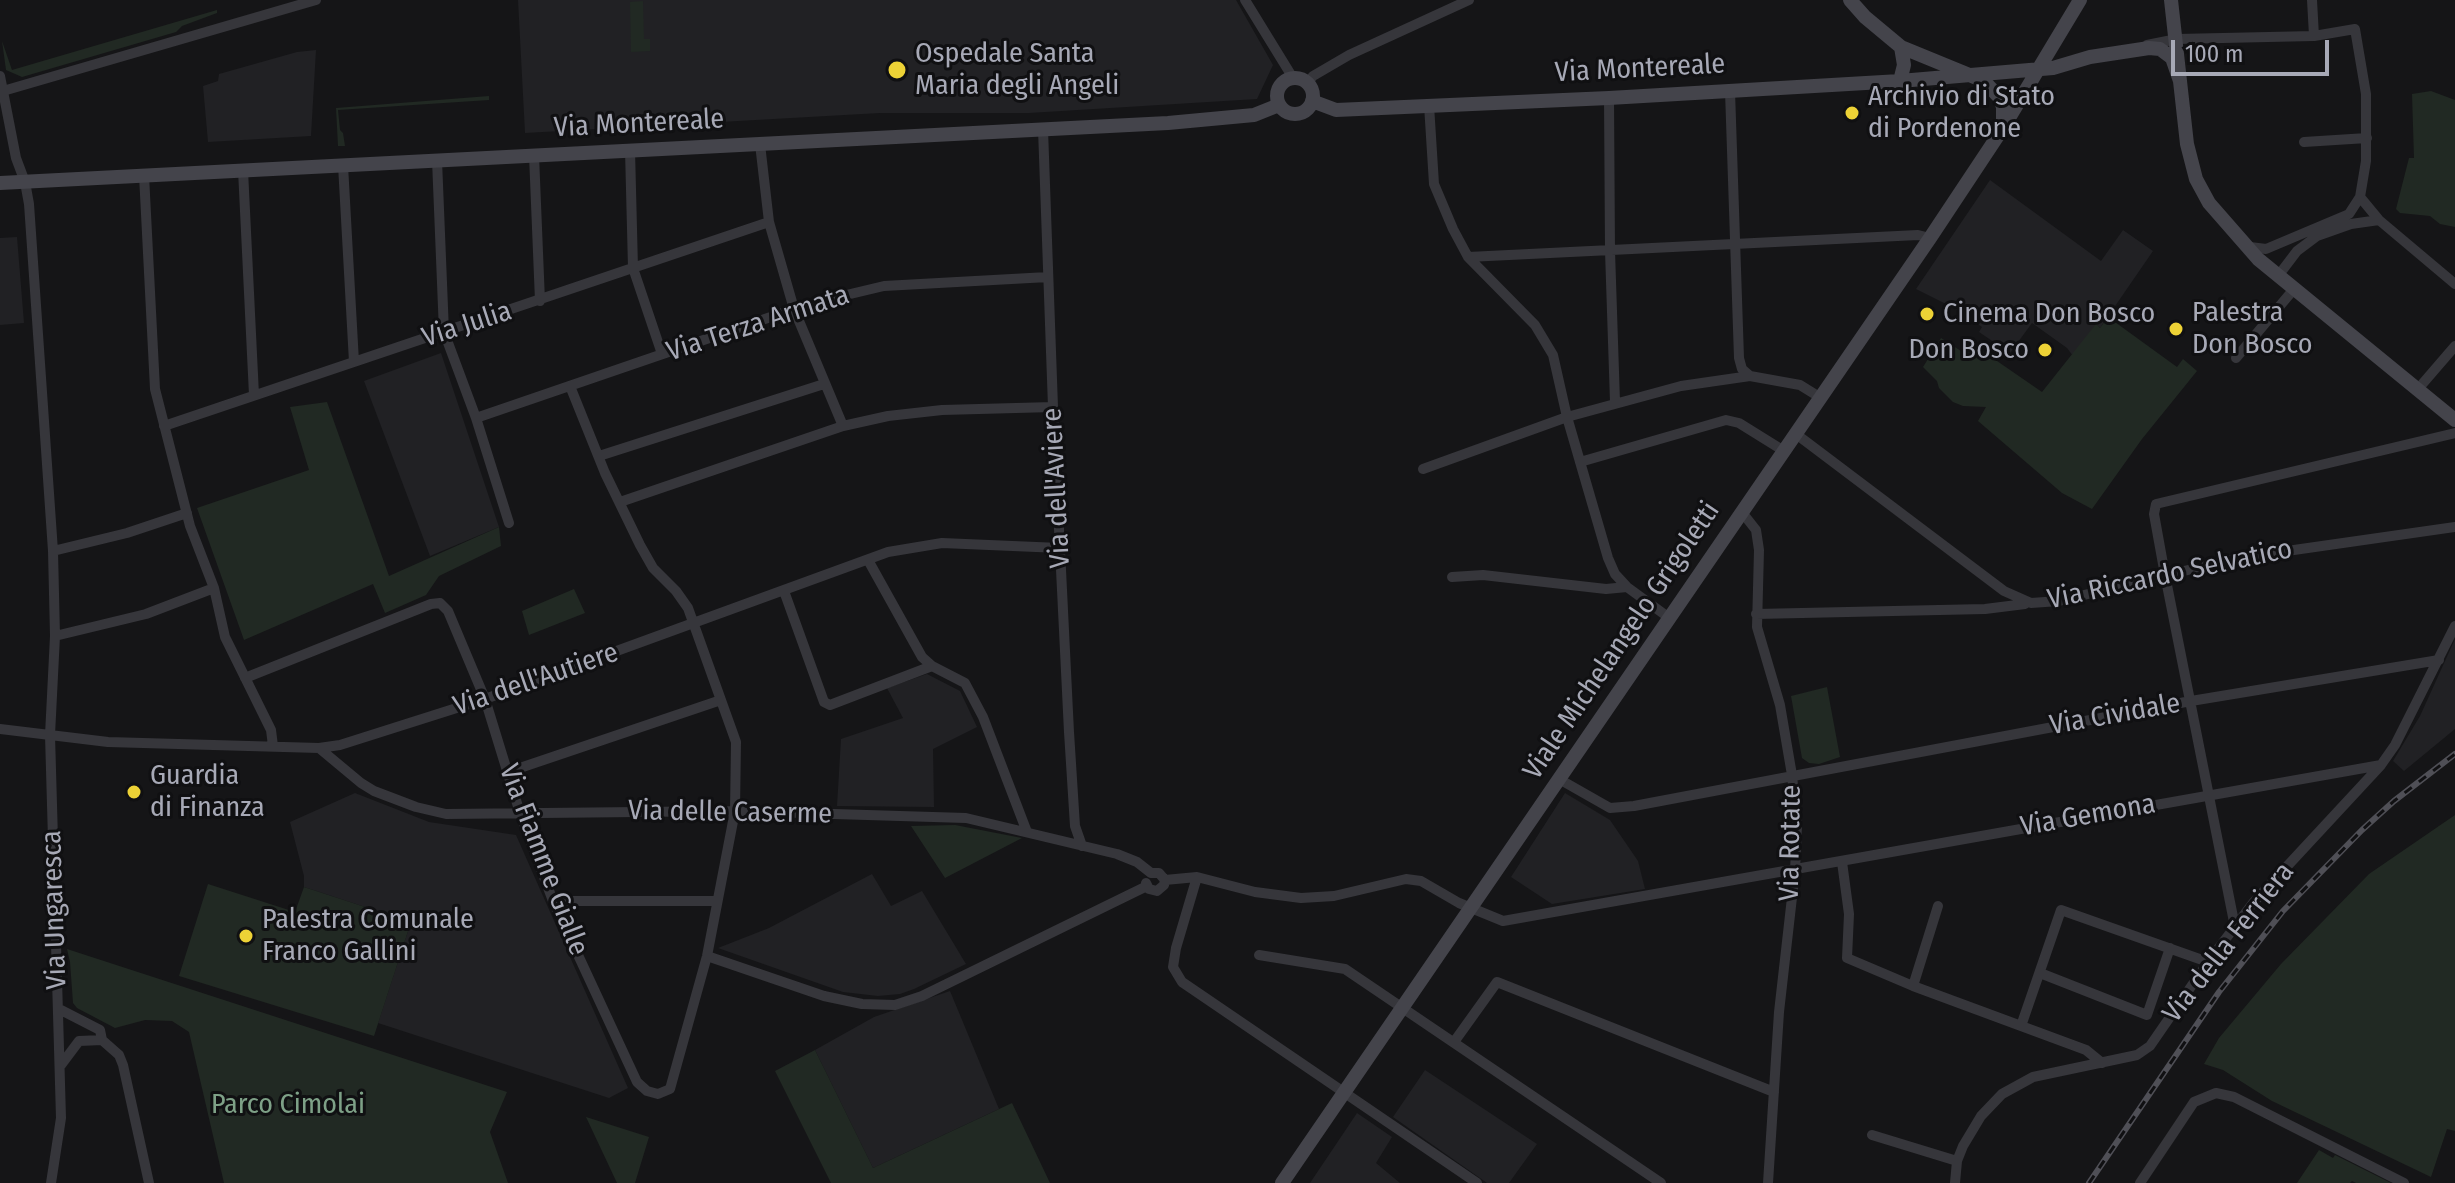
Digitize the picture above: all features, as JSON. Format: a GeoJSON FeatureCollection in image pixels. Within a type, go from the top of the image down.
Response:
{"type":"FeatureCollection","features":[{"type":"Feature","properties":{"kind":"main road"},"geometry":{"type":"LineString","coordinates":[[1850,0],[1865,17],[1907,50],[1984,81],[1999,97],[2003,107],[2003,128]]}},
{"type":"Feature","properties":{"kind":"main road","name":"Viale Michelangelo Grigoletti"},"geometry":{"type":"LineString","coordinates":[[1282,1183],[1930,238],[2003,128],[2080,0]]}},
{"type":"Feature","properties":{"kind":"main road"},"geometry":{"type":"LineString","coordinates":[[2171,0],[2187,144],[2196,179],[2209,203],[2258,259],[2455,420]]}},
{"type":"Feature","properties":{"kind":"main road"},"geometry":{"type":"LineString","coordinates":[[2134,49],[2160,49],[2167,53],[2176,65],[2180,81]]}},
{"type":"Feature","properties":{"kind":"main road","name":"Via Montereale"},"geometry":{"type":"LineString","coordinates":[[1312,101],[1336,110],[1609,98],[1972,76],[2036,70],[2134,49]]}},
{"type":"Feature","properties":{"kind":"main road"},"geometry":{"type":"LineString","coordinates":[[1907,50],[1904,65],[1907,80]]}},
{"type":"Feature","properties":{"kind":"main road"},"geometry":{"type":"LineString","coordinates":[[1293,78],[1307,83],[1312,92],[1312,101],[1305,111],[1288,113],[1279,105],[1279,88],[1293,78]]}},
{"type":"Feature","properties":{"kind":"main road","name":"Via Montereale"},"geometry":{"type":"LineString","coordinates":[[0,183],[1043,129],[1254,115],[1279,105]]}},
{"type":"Feature","properties":{"kind":"street"},"geometry":{"type":"LineString","coordinates":[[3,91],[316,0]]}},
{"type":"Feature","properties":{"kind":"street"},"geometry":{"type":"LineString","coordinates":[[1307,83],[1313,76],[1349,55],[1469,0]]}},
{"type":"Feature","properties":{"kind":"street"},"geometry":{"type":"LineString","coordinates":[[2312,0],[2314,36]]}},
{"type":"Feature","properties":{"kind":"street"},"geometry":{"type":"LineString","coordinates":[[1249,1],[1293,78]]}},
{"type":"Feature","properties":{"kind":"street"},"geometry":{"type":"LineString","coordinates":[[2134,49],[2177,39],[2314,36],[2355,29],[2366,94],[2367,138],[2360,197],[2349,214],[2266,249],[2250,247]]}},
{"type":"Feature","properties":{"kind":"street","name":"Via Ungaresca"},"geometry":{"type":"LineString","coordinates":[[0,76],[16,158],[29,204],[53,551],[55,636],[50,735],[61,1118],[51,1183]]}},
{"type":"Feature","properties":{"kind":"street"},"geometry":{"type":"LineString","coordinates":[[1730,91],[1739,358],[1742,369],[1750,376]]}},
{"type":"Feature","properties":{"kind":"street"},"geometry":{"type":"LineString","coordinates":[[1609,98],[1615,402]]}},
{"type":"Feature","properties":{"kind":"street"},"geometry":{"type":"LineString","coordinates":[[1429,105],[1434,184],[1468,257],[1535,325],[1553,355],[1567,417],[1615,574],[1627,587],[1668,617]]}},
{"type":"Feature","properties":{"kind":"street","name":"Via dell'Aviere"},"geometry":{"type":"LineString","coordinates":[[1043,129],[1053,407],[1075,826],[1082,846]]}},
{"type":"Feature","properties":{"kind":"street"},"geometry":{"type":"LineString","coordinates":[[2304,142],[2367,138]]}},
{"type":"Feature","properties":{"kind":"street"},"geometry":{"type":"LineString","coordinates":[[760,144],[769,222],[794,309],[843,426]]}},
{"type":"Feature","properties":{"kind":"street"},"geometry":{"type":"LineString","coordinates":[[630,150],[633,268],[662,354]]}},
{"type":"Feature","properties":{"kind":"street"},"geometry":{"type":"LineString","coordinates":[[534,155],[540,301]]}},
{"type":"Feature","properties":{"kind":"street"},"geometry":{"type":"LineString","coordinates":[[437,160],[444,332],[476,418],[509,523]]}},
{"type":"Feature","properties":{"kind":"street"},"geometry":{"type":"LineString","coordinates":[[343,165],[354,362]]}},
{"type":"Feature","properties":{"kind":"street"},"geometry":{"type":"LineString","coordinates":[[243,170],[254,395]]}},
{"type":"Feature","properties":{"kind":"street"},"geometry":{"type":"LineString","coordinates":[[144,175],[155,389],[187,513],[214,588],[225,637],[271,730],[273,746]]}},
{"type":"Feature","properties":{"kind":"street"},"geometry":{"type":"LineString","coordinates":[[2360,197],[2379,220],[2455,284]]}},
{"type":"Feature","properties":{"kind":"street"},"geometry":{"type":"LineString","coordinates":[[2278,276],[2297,251],[2317,236],[2351,224],[2379,220]]}},
{"type":"Feature","properties":{"kind":"street","name":"Via Julia"},"geometry":{"type":"LineString","coordinates":[[164,426],[769,222]]}},
{"type":"Feature","properties":{"kind":"street"},"geometry":{"type":"LineString","coordinates":[[1468,257],[1918,235],[1930,238]]}},
{"type":"Feature","properties":{"kind":"street","name":"Via Terza Armata"},"geometry":{"type":"LineString","coordinates":[[476,418],[794,309],[884,286],[1048,277]]}},
{"type":"Feature","properties":{"kind":"street"},"geometry":{"type":"LineString","coordinates":[[2236,358],[2294,289]]}},
{"type":"Feature","properties":{"kind":"street"},"geometry":{"type":"LineString","coordinates":[[2418,389],[2455,346]]}},
{"type":"Feature","properties":{"kind":"street"},"geometry":{"type":"LineString","coordinates":[[1423,469],[1567,417],[1681,386],[1750,376],[1800,385],[1821,398]]}},
{"type":"Feature","properties":{"kind":"street"},"geometry":{"type":"LineString","coordinates":[[599,456],[824,384]]}},
{"type":"Feature","properties":{"kind":"street"},"geometry":{"type":"LineString","coordinates":[[570,386],[627,520],[653,568],[676,591],[695,624],[736,742],[735,811],[707,956],[824,996],[862,1004],[895,1005],[922,996],[1147,886]]}},
{"type":"Feature","properties":{"kind":"street"},"geometry":{"type":"LineString","coordinates":[[620,502],[843,426],[888,416],[942,410],[1053,407]]}},
{"type":"Feature","properties":{"kind":"street"},"geometry":{"type":"LineString","coordinates":[[1580,462],[1726,420],[1739,423],[1784,451]]}},
{"type":"Feature","properties":{"kind":"street"},"geometry":{"type":"LineString","coordinates":[[2235,927],[2165,575],[2154,514],[2156,504],[2455,433]]}},
{"type":"Feature","properties":{"kind":"street","name":"Via Riccardo Selvatico"},"geometry":{"type":"LineString","coordinates":[[1796,434],[2004,591],[2031,603],[2059,601],[2238,558],[2455,527]]}},
{"type":"Feature","properties":{"kind":"street","name":"Via Rotate"},"geometry":{"type":"LineString","coordinates":[[1741,511],[1756,530],[1759,550],[1756,614],[1780,705],[1797,825],[1795,871],[1779,1012],[1768,1183]]}},
{"type":"Feature","properties":{"kind":"street"},"geometry":{"type":"LineString","coordinates":[[53,551],[127,533],[187,513]]}},
{"type":"Feature","properties":{"kind":"street","name":"Via dell'Autiere"},"geometry":{"type":"LineString","coordinates":[[0,729],[108,742],[319,748],[380,734],[485,699],[888,552],[942,543],[1060,548]]}},
{"type":"Feature","properties":{"kind":"street"},"geometry":{"type":"LineString","coordinates":[[868,560],[922,657],[932,666],[965,683],[983,717],[1027,832]]}},
{"type":"Feature","properties":{"kind":"street"},"geometry":{"type":"LineString","coordinates":[[1452,577],[1483,575],[1606,589],[1627,587]]}},
{"type":"Feature","properties":{"kind":"street"},"geometry":{"type":"LineString","coordinates":[[55,636],[146,614],[214,588]]}},
{"type":"Feature","properties":{"kind":"street"},"geometry":{"type":"LineString","coordinates":[[784,591],[824,702],[830,705],[932,666]]}},
{"type":"Feature","properties":{"kind":"street","name":"Via Fiamme Gialle"},"geometry":{"type":"LineString","coordinates":[[245,678],[440,603],[448,611],[485,699],[520,813],[553,901],[637,1082],[647,1091],[658,1094],[670,1089],[707,956]]}},
{"type":"Feature","properties":{"kind":"street"},"geometry":{"type":"LineString","coordinates":[[1756,614],[1985,609],[2031,603]]}},
{"type":"Feature","properties":{"kind":"street","name":"Via della Ferriera"},"geometry":{"type":"LineString","coordinates":[[1955,1183],[1957,1161],[1963,1146],[1981,1116],[2002,1094],[2033,1077],[2143,1053],[2253,903],[2381,765],[2395,745],[2455,626]]}},
{"type":"Feature","properties":{"kind":"street","name":"Via Cividale"},"geometry":{"type":"LineString","coordinates":[[1559,779],[1610,808],[1634,806],[2191,701],[2439,660]]}},
{"type":"Feature","properties":{"kind":"street"},"geometry":{"type":"LineString","coordinates":[[508,772],[721,700]]}},
{"type":"Feature","properties":{"kind":"street","name":"Via delle Caserme"},"geometry":{"type":"LineString","coordinates":[[319,748],[361,783],[416,807],[446,814],[735,811],[966,818],[1137,862],[1151,873],[1159,873],[1165,880]]}},
{"type":"Feature","properties":{"kind":"street","name":"Via Gemona"},"geometry":{"type":"LineString","coordinates":[[1471,909],[1503,921],[2381,765]]}},
{"type":"Feature","properties":{"kind":"street"},"geometry":{"type":"LineString","coordinates":[[1842,862],[1849,914],[1847,958],[1913,986],[2086,1050],[2102,1063]]}},
{"type":"Feature","properties":{"kind":"street"},"geometry":{"type":"LineString","coordinates":[[1151,873],[1146,881],[1152,890],[1160,890],[1165,880],[1197,877],[1255,892],[1301,898],[1334,896],[1406,879],[1421,881],[1471,909]]}},
{"type":"Feature","properties":{"kind":"street"},"geometry":{"type":"LineString","coordinates":[[1197,877],[1174,958],[1173,967],[1182,982],[1477,1183]]}},
{"type":"Feature","properties":{"kind":"street"},"geometry":{"type":"LineString","coordinates":[[553,901],[717,901]]}},
{"type":"Feature","properties":{"kind":"street"},"geometry":{"type":"LineString","coordinates":[[1913,986],[1938,906]]}},
{"type":"Feature","properties":{"kind":"street"},"geometry":{"type":"LineString","coordinates":[[2021,1026],[2061,910],[2208,962]]}},
{"type":"Feature","properties":{"kind":"street"},"geometry":{"type":"LineString","coordinates":[[2040,973],[2147,1015],[2170,948]]}},
{"type":"Feature","properties":{"kind":"street"},"geometry":{"type":"LineString","coordinates":[[1259,955],[1345,969],[1661,1183]]}},
{"type":"Feature","properties":{"kind":"street"},"geometry":{"type":"LineString","coordinates":[[1454,1042],[1497,982],[1774,1092]]}},
{"type":"Feature","properties":{"kind":"street"},"geometry":{"type":"LineString","coordinates":[[59,1009],[100,1030],[102,1040],[119,1055],[149,1183]]}},
{"type":"Feature","properties":{"kind":"street"},"geometry":{"type":"LineString","coordinates":[[59,1031],[79,1021]]}},
{"type":"Feature","properties":{"kind":"street"},"geometry":{"type":"LineString","coordinates":[[59,1031],[79,1041],[102,1040]]}},
{"type":"Feature","properties":{"kind":"street"},"geometry":{"type":"LineString","coordinates":[[61,1066],[79,1041]]}},
{"type":"Feature","properties":{"kind":"street"},"geometry":{"type":"LineString","coordinates":[[2140,1183],[2194,1102],[2216,1093],[2234,1097],[2404,1183]]}},
{"type":"Feature","properties":{"kind":"street"},"geometry":{"type":"LineString","coordinates":[[1872,1135],[1957,1161]]}},
{"type":"Feature","properties":{"kind":"shaded area","name":"Ospedale Santa Maria degli Angeli"},"geometry":{"type":"Polygon","coordinates":[[[518,0],[1236,0],[1273,65],[1257,99],[1029,113],[880,113],[525,133],[518,0]]]}},
{"type":"Feature","properties":{"kind":"shaded area"},"geometry":{"type":"Polygon","coordinates":[[[316,50],[311,136],[208,142],[203,86],[218,81],[219,74],[297,52],[316,50]]]}},
{"type":"Feature","properties":{"kind":"shaded area"},"geometry":{"type":"Polygon","coordinates":[[[1990,180],[2101,261],[2123,230],[2153,251],[2100,328],[2096,325],[2073,356],[2067,348],[2032,323],[2010,353],[1979,332],[1982,327],[1916,289],[1990,180]]]}},
{"type":"Feature","properties":{"kind":"shaded area"},"geometry":{"type":"Polygon","coordinates":[[[17,237],[24,323],[0,325],[0,238],[17,237]]]}},
{"type":"Feature","properties":{"kind":"shaded area"},"geometry":{"type":"Polygon","coordinates":[[[441,353],[499,527],[430,556],[364,381],[441,353]]]}},
{"type":"Feature","properties":{"kind":"shaded area"},"geometry":{"type":"Polygon","coordinates":[[[2455,639],[2455,729],[2404,771],[2393,761],[2420,716],[2455,639]]]}},
{"type":"Feature","properties":{"kind":"shaded area"},"geometry":{"type":"Polygon","coordinates":[[[927,674],[960,691],[977,727],[933,749],[934,807],[837,806],[841,739],[903,718],[887,688],[927,674]]]}},
{"type":"Feature","properties":{"kind":"shaded area"},"geometry":{"type":"Polygon","coordinates":[[[355,793],[429,822],[516,835],[628,1088],[609,1098],[378,1023],[411,922],[304,887],[290,822],[355,793]]]}},
{"type":"Feature","properties":{"kind":"shaded area"},"geometry":{"type":"Polygon","coordinates":[[[1565,793],[1610,820],[1638,861],[1645,889],[1552,904],[1511,877],[1565,793]]]}},
{"type":"Feature","properties":{"kind":"shaded area"},"geometry":{"type":"Polygon","coordinates":[[[872,874],[891,906],[922,891],[966,964],[914,989],[878,996],[843,992],[718,948],[769,928],[872,874]]]}},
{"type":"Feature","properties":{"kind":"shaded area"},"geometry":{"type":"Polygon","coordinates":[[[950,991],[999,1109],[873,1168],[815,1050],[874,1017],[950,991]]]}},
{"type":"Feature","properties":{"kind":"shaded area"},"geometry":{"type":"Polygon","coordinates":[[[1425,1070],[1537,1144],[1509,1183],[1487,1183],[1393,1117],[1425,1070]]]}},
{"type":"Feature","properties":{"kind":"shaded area"},"geometry":{"type":"Polygon","coordinates":[[[1357,1113],[1392,1137],[1376,1163],[1400,1183],[1310,1183],[1357,1113]]]}},
{"type":"Feature","properties":{"kind":"green space"},"geometry":{"type":"Polygon","coordinates":[[[643,1],[644,39],[650,39],[650,51],[631,52],[630,2],[643,1]]]}},
{"type":"Feature","properties":{"kind":"green space"},"geometry":{"type":"Polygon","coordinates":[[[217,10],[217,13],[182,26],[176,32],[22,77],[6,70],[2,41],[12,70],[217,10]]]}},
{"type":"Feature","properties":{"kind":"green space"},"geometry":{"type":"Polygon","coordinates":[[[2431,91],[2455,100],[2455,227],[2440,224],[2430,216],[2400,213],[2396,209],[2409,158],[2414,158],[2412,94],[2431,91]]]}},
{"type":"Feature","properties":{"kind":"green space"},"geometry":{"type":"Polygon","coordinates":[[[489,96],[489,100],[338,110],[345,146],[338,146],[336,108],[489,96]]]}},
{"type":"Feature","properties":{"kind":"green space"},"geometry":{"type":"Polygon","coordinates":[[[2108,317],[2177,367],[2183,359],[2197,371],[2142,439],[2092,509],[2062,493],[1978,421],[1986,407],[1963,406],[1953,402],[1923,367],[1941,338],[1961,351],[1968,341],[2042,392],[2096,324],[2100,328],[2108,317]]]}},
{"type":"Feature","properties":{"kind":"green space"},"geometry":{"type":"Polygon","coordinates":[[[327,402],[389,576],[499,527],[501,546],[439,576],[426,595],[385,613],[373,584],[244,640],[197,508],[309,470],[290,407],[327,402]]]}},
{"type":"Feature","properties":{"kind":"green space"},"geometry":{"type":"Polygon","coordinates":[[[574,589],[585,613],[529,635],[522,611],[574,589]]]}},
{"type":"Feature","properties":{"kind":"green space"},"geometry":{"type":"Polygon","coordinates":[[[1827,687],[1840,757],[1819,764],[1809,763],[1802,758],[1791,696],[1827,687]]]}},
{"type":"Feature","properties":{"kind":"green space"},"geometry":{"type":"Polygon","coordinates":[[[2455,815],[2455,1131],[2447,1129],[2431,1177],[2272,1101],[2223,1070],[2204,1064],[2219,1038],[2281,964],[2369,874],[2455,815]]]}},
{"type":"Feature","properties":{"kind":"green space"},"geometry":{"type":"Polygon","coordinates":[[[955,825],[1022,838],[945,878],[911,826],[955,825]]]}},
{"type":"Feature","properties":{"kind":"green space"},"geometry":{"type":"Polygon","coordinates":[[[208,884],[295,912],[304,887],[411,922],[374,1036],[179,976],[208,884]]]}},
{"type":"Feature","properties":{"kind":"green space","name":"Parco Cimolai"},"geometry":{"type":"Polygon","coordinates":[[[67,949],[507,1092],[490,1132],[508,1183],[224,1183],[189,1032],[172,1021],[145,1020],[115,1028],[77,1008],[73,1003],[67,949]]]}},
{"type":"Feature","properties":{"kind":"green space"},"geometry":{"type":"Polygon","coordinates":[[[815,1050],[873,1168],[1012,1103],[1050,1183],[831,1183],[775,1071],[815,1050]]]}},
{"type":"Feature","properties":{"kind":"green space"},"geometry":{"type":"Polygon","coordinates":[[[586,1117],[649,1137],[635,1183],[617,1183],[586,1117]]]}},
{"type":"Feature","properties":{"kind":"green space"},"geometry":{"type":"Polygon","coordinates":[[[2319,1150],[2333,1158],[2335,1155],[2391,1183],[2297,1183],[2319,1150]]]}},
{"type":"Feature","properties":{"kind":"railway"},"geometry":{"type":"LineString","coordinates":[[2089,1183],[2219,992],[2283,911],[2362,830],[2455,754]]}},
{"type":"Feature","properties":{"kind":"place","name":"Ospedale Santa Maria degli Angeli"},"geometry":{"type":"Point","coordinates":[897,70]}},
{"type":"Feature","properties":{"kind":"place","name":"Archivio di Stato di Pordenone"},"geometry":{"type":"Point","coordinates":[1852,113]}},
{"type":"Feature","properties":{"kind":"place","name":"Cinema Don Bosco"},"geometry":{"type":"Point","coordinates":[1927,314]}},
{"type":"Feature","properties":{"kind":"place","name":"Palestra Don Bosco"},"geometry":{"type":"Point","coordinates":[2176,329]}},
{"type":"Feature","properties":{"kind":"place","name":"Don Bosco"},"geometry":{"type":"Point","coordinates":[2045,350]}},
{"type":"Feature","properties":{"kind":"place","name":"Guardia di Finanza"},"geometry":{"type":"Point","coordinates":[134,792]}},
{"type":"Feature","properties":{"kind":"place","name":"Palestra Comunale Franco Gallini"},"geometry":{"type":"Point","coordinates":[246,936]}}]}
